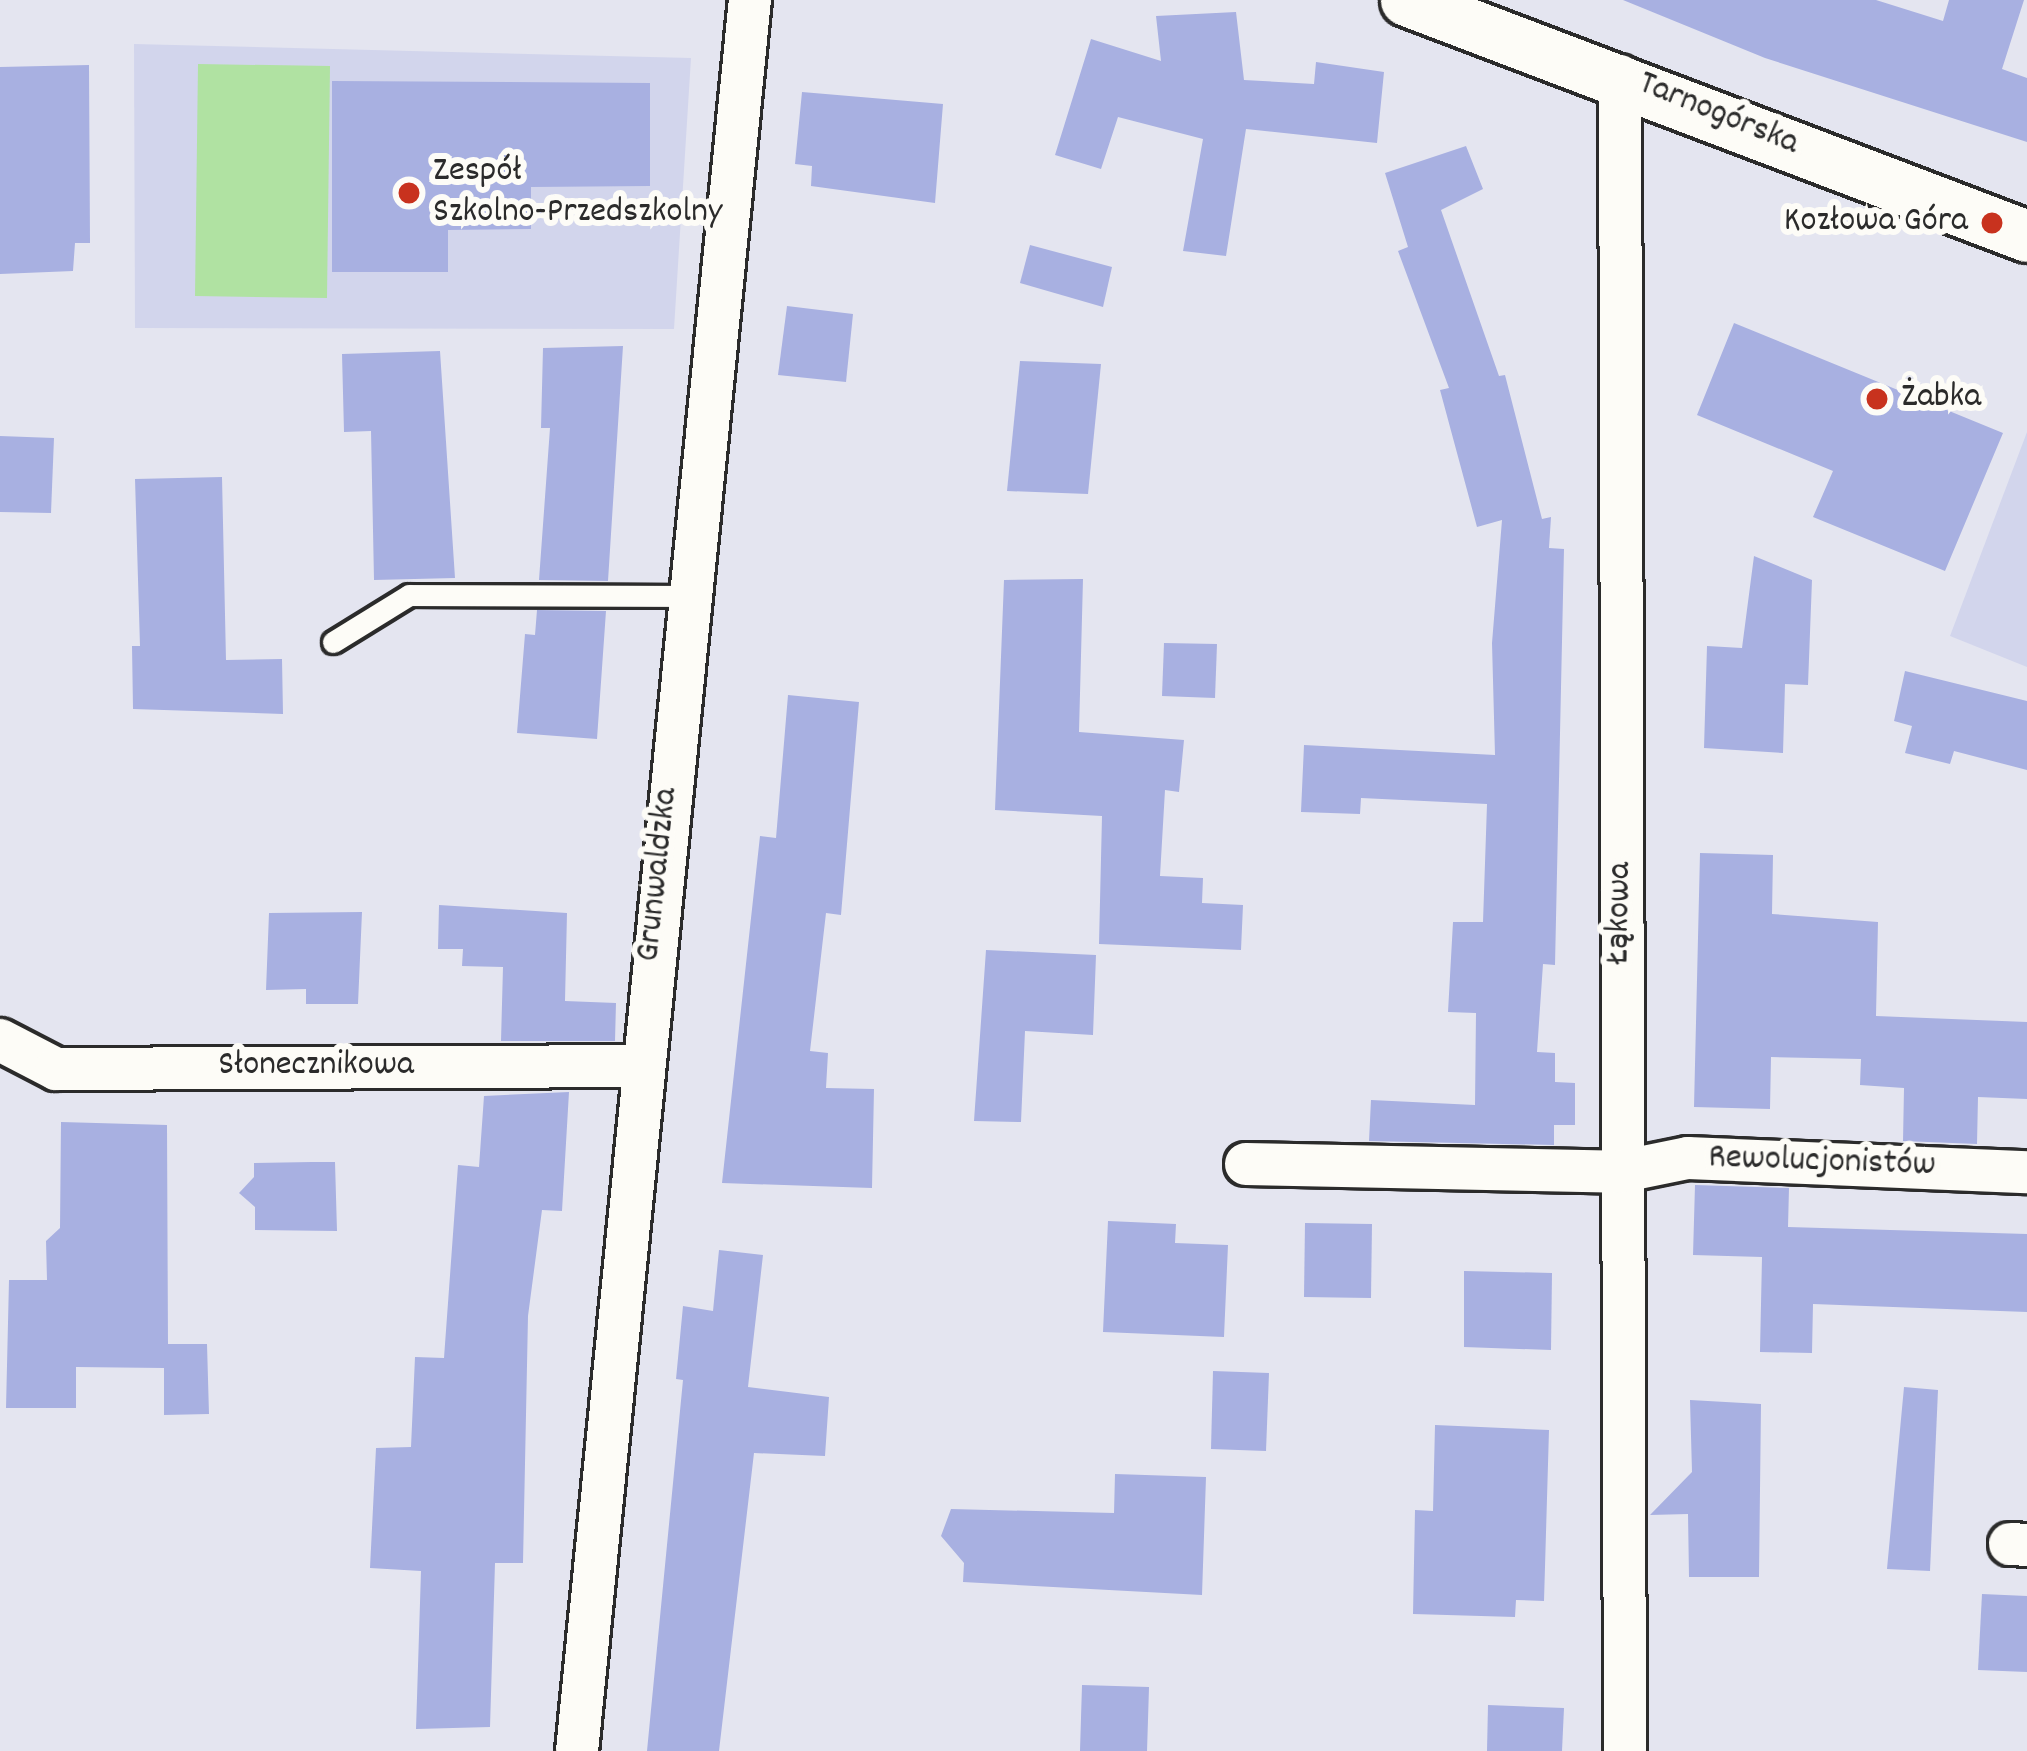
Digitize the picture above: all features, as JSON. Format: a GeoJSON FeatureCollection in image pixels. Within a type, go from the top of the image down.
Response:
{"type":"FeatureCollection","features":[{"type":"Feature","properties":{"kind":"street","name":"Grunwaldzka"},"geometry":{"type":"LineString","coordinates":[[577,1751],[639,1066],[750,0]]}},
{"type":"Feature","properties":{"kind":"street","name":"Tarnogórska"},"geometry":{"type":"LineString","coordinates":[[1406,0],[1620,76],[2027,236]]}},
{"type":"Feature","properties":{"kind":"street","name":"Łąkowa"},"geometry":{"type":"LineString","coordinates":[[1620,76],[1619,1172],[1625,1751]]}},
{"type":"Feature","properties":{"kind":"street","name":"Słonecznikowa"},"geometry":{"type":"LineString","coordinates":[[0,1040],[56,1069],[639,1066]]}},
{"type":"Feature","properties":{"kind":"street","name":"Rewolucjonistów"},"geometry":{"type":"LineString","coordinates":[[1246,1164],[1619,1172],[1688,1158],[2027,1172]]}},
{"type":"Feature","properties":{"kind":"lane"},"geometry":{"type":"LineString","coordinates":[[333,642],[409,595],[688,596]]}},
{"type":"Feature","properties":{"kind":"shaded area","name":"Zespół Szkolno-Przedszkolny"},"geometry":{"type":"Polygon","coordinates":[[[134,44],[691,58],[674,329],[135,328],[134,44]]]}},
{"type":"Feature","properties":{"kind":"shaded area"},"geometry":{"type":"Polygon","coordinates":[[[2027,432],[2027,667],[1950,636],[2027,432]]]}},
{"type":"Feature","properties":{"kind":"green space"},"geometry":{"type":"Polygon","coordinates":[[[198,64],[330,66],[327,298],[195,296],[198,64]]]}},
{"type":"Feature","properties":{"kind":"building"},"geometry":{"type":"Polygon","coordinates":[[[1623,0],[1876,0],[1943,21],[1949,0],[2024,0],[2002,69],[2027,78],[2027,142],[1765,58],[1623,0]]]}},
{"type":"Feature","properties":{"kind":"building"},"geometry":{"type":"Polygon","coordinates":[[[1236,12],[1244,80],[1314,84],[1316,62],[1384,72],[1377,143],[1246,129],[1226,256],[1183,251],[1203,139],[1118,117],[1101,169],[1055,155],[1091,39],[1161,61],[1156,16],[1236,12]]]}},
{"type":"Feature","properties":{"kind":"building"},"geometry":{"type":"Polygon","coordinates":[[[89,65],[90,243],[75,243],[73,271],[0,274],[0,67],[89,65]]]}},
{"type":"Feature","properties":{"kind":"building"},"geometry":{"type":"Polygon","coordinates":[[[332,81],[650,83],[650,186],[531,187],[531,229],[448,230],[448,272],[332,272],[332,81]]]}},
{"type":"Feature","properties":{"kind":"building"},"geometry":{"type":"Polygon","coordinates":[[[802,92],[943,104],[935,203],[811,186],[812,166],[795,164],[802,92]]]}},
{"type":"Feature","properties":{"kind":"building"},"geometry":{"type":"Polygon","coordinates":[[[1466,146],[1483,189],[1441,210],[1499,376],[1505,375],[1542,519],[1551,517],[1549,548],[1564,549],[1555,965],[1543,964],[1537,1052],[1555,1053],[1555,1082],[1575,1083],[1575,1125],[1554,1125],[1554,1145],[1369,1141],[1371,1100],[1475,1105],[1476,1013],[1448,1012],[1453,922],[1483,922],[1487,804],[1361,798],[1360,814],[1301,812],[1304,745],[1495,755],[1492,643],[1502,520],[1477,527],[1440,390],[1449,388],[1398,251],[1408,247],[1385,173],[1466,146]]]}},
{"type":"Feature","properties":{"kind":"building"},"geometry":{"type":"Polygon","coordinates":[[[1030,245],[1112,267],[1103,307],[1020,283],[1030,245]]]}},
{"type":"Feature","properties":{"kind":"building"},"geometry":{"type":"Polygon","coordinates":[[[787,306],[853,314],[846,382],[778,375],[787,306]]]}},
{"type":"Feature","properties":{"kind":"building"},"geometry":{"type":"Polygon","coordinates":[[[1734,323],[2003,433],[1945,571],[1813,517],[1833,471],[1697,415],[1734,323]]]}},
{"type":"Feature","properties":{"kind":"building"},"geometry":{"type":"Polygon","coordinates":[[[623,346],[608,581],[539,580],[550,428],[541,428],[543,348],[623,346]]]}},
{"type":"Feature","properties":{"kind":"building"},"geometry":{"type":"Polygon","coordinates":[[[440,351],[455,578],[374,580],[371,431],[344,432],[342,354],[440,351]]]}},
{"type":"Feature","properties":{"kind":"building"},"geometry":{"type":"Polygon","coordinates":[[[1020,361],[1101,364],[1088,494],[1007,491],[1020,361]]]}},
{"type":"Feature","properties":{"kind":"building"},"geometry":{"type":"Polygon","coordinates":[[[0,436],[54,438],[51,513],[0,512],[0,436]]]}},
{"type":"Feature","properties":{"kind":"building"},"geometry":{"type":"Polygon","coordinates":[[[222,477],[226,660],[282,659],[283,714],[133,709],[132,646],[140,646],[135,479],[222,477]]]}},
{"type":"Feature","properties":{"kind":"building"},"geometry":{"type":"Polygon","coordinates":[[[1754,556],[1812,580],[1808,685],[1785,684],[1783,753],[1704,748],[1707,646],[1742,648],[1754,556]]]}},
{"type":"Feature","properties":{"kind":"building"},"geometry":{"type":"Polygon","coordinates":[[[1083,579],[1079,732],[1184,740],[1179,792],[1165,790],[1160,876],[1203,878],[1202,903],[1243,905],[1241,950],[1099,944],[1102,816],[995,810],[1004,580],[1083,579]]]}},
{"type":"Feature","properties":{"kind":"building"},"geometry":{"type":"Polygon","coordinates":[[[537,610],[606,611],[597,739],[517,733],[525,634],[535,635],[537,610]]]}},
{"type":"Feature","properties":{"kind":"building"},"geometry":{"type":"Polygon","coordinates":[[[1164,643],[1217,644],[1215,698],[1162,696],[1164,643]]]}},
{"type":"Feature","properties":{"kind":"building"},"geometry":{"type":"Polygon","coordinates":[[[1905,671],[2027,701],[2027,770],[1954,751],[1950,764],[1905,753],[1912,726],[1894,721],[1905,671]]]}},
{"type":"Feature","properties":{"kind":"building"},"geometry":{"type":"Polygon","coordinates":[[[788,695],[859,702],[841,915],[826,913],[810,1051],[828,1053],[826,1088],[874,1089],[872,1188],[722,1183],[760,836],[776,838],[788,695]]]}},
{"type":"Feature","properties":{"kind":"building"},"geometry":{"type":"Polygon","coordinates":[[[1700,853],[1773,855],[1772,914],[1878,922],[1876,1016],[2027,1022],[2027,1099],[1978,1097],[1977,1144],[1903,1141],[1904,1088],[1860,1085],[1861,1059],[1771,1057],[1770,1109],[1694,1107],[1700,853]]]}},
{"type":"Feature","properties":{"kind":"building"},"geometry":{"type":"Polygon","coordinates":[[[439,905],[567,913],[565,1001],[616,1003],[615,1041],[501,1041],[503,967],[462,966],[463,949],[438,949],[439,905]]]}},
{"type":"Feature","properties":{"kind":"building"},"geometry":{"type":"Polygon","coordinates":[[[362,912],[358,1004],[306,1004],[306,989],[266,990],[269,913],[362,912]]]}},
{"type":"Feature","properties":{"kind":"building"},"geometry":{"type":"Polygon","coordinates":[[[986,950],[1096,955],[1093,1035],[1025,1031],[1021,1122],[974,1121],[986,950]]]}},
{"type":"Feature","properties":{"kind":"building"},"geometry":{"type":"Polygon","coordinates":[[[569,1092],[562,1211],[542,1210],[528,1316],[523,1563],[495,1563],[490,1727],[416,1729],[421,1571],[370,1568],[376,1448],[411,1447],[415,1357],[444,1358],[458,1165],[479,1167],[484,1096],[569,1092]]]}},
{"type":"Feature","properties":{"kind":"building"},"geometry":{"type":"Polygon","coordinates":[[[61,1122],[167,1125],[168,1344],[207,1344],[209,1414],[164,1415],[164,1368],[76,1367],[76,1408],[6,1408],[9,1280],[47,1280],[46,1241],[60,1228],[61,1122]]]}},
{"type":"Feature","properties":{"kind":"building"},"geometry":{"type":"Polygon","coordinates":[[[335,1162],[337,1231],[255,1230],[255,1207],[239,1193],[254,1177],[254,1163],[335,1162]]]}},
{"type":"Feature","properties":{"kind":"building"},"geometry":{"type":"Polygon","coordinates":[[[1695,1185],[1789,1188],[1788,1227],[2027,1234],[2027,1312],[1813,1304],[1812,1353],[1760,1352],[1762,1257],[1693,1255],[1695,1185]]]}},
{"type":"Feature","properties":{"kind":"building"},"geometry":{"type":"Polygon","coordinates":[[[1108,1221],[1176,1224],[1175,1243],[1228,1245],[1224,1337],[1103,1332],[1108,1221]]]}},
{"type":"Feature","properties":{"kind":"building"},"geometry":{"type":"Polygon","coordinates":[[[1305,1223],[1372,1224],[1371,1298],[1304,1297],[1305,1223]]]}},
{"type":"Feature","properties":{"kind":"building"},"geometry":{"type":"Polygon","coordinates":[[[719,1250],[763,1255],[748,1387],[829,1397],[825,1456],[754,1453],[719,1751],[647,1751],[683,1380],[676,1379],[683,1306],[713,1311],[719,1250]]]}},
{"type":"Feature","properties":{"kind":"building"},"geometry":{"type":"Polygon","coordinates":[[[1464,1271],[1552,1273],[1551,1350],[1464,1347],[1464,1271]]]}},
{"type":"Feature","properties":{"kind":"building"},"geometry":{"type":"Polygon","coordinates":[[[1213,1371],[1269,1373],[1266,1451],[1211,1449],[1213,1371]]]}},
{"type":"Feature","properties":{"kind":"building"},"geometry":{"type":"Polygon","coordinates":[[[1904,1387],[1938,1390],[1930,1571],[1887,1569],[1904,1387]]]}},
{"type":"Feature","properties":{"kind":"building"},"geometry":{"type":"Polygon","coordinates":[[[1690,1400],[1761,1404],[1759,1577],[1689,1577],[1688,1514],[1650,1515],[1692,1472],[1690,1400]]]}},
{"type":"Feature","properties":{"kind":"building"},"geometry":{"type":"Polygon","coordinates":[[[1435,1425],[1549,1430],[1544,1601],[1516,1600],[1515,1617],[1413,1614],[1415,1510],[1433,1511],[1435,1425]]]}},
{"type":"Feature","properties":{"kind":"building"},"geometry":{"type":"Polygon","coordinates":[[[1115,1474],[1206,1477],[1202,1595],[963,1582],[964,1563],[941,1536],[951,1509],[1114,1513],[1115,1474]]]}},
{"type":"Feature","properties":{"kind":"building"},"geometry":{"type":"Polygon","coordinates":[[[1982,1594],[2027,1596],[2027,1672],[1978,1670],[1982,1594]]]}},
{"type":"Feature","properties":{"kind":"building"},"geometry":{"type":"Polygon","coordinates":[[[1082,1685],[1149,1687],[1147,1751],[1080,1751],[1082,1685]]]}},
{"type":"Feature","properties":{"kind":"building"},"geometry":{"type":"Polygon","coordinates":[[[1488,1705],[1564,1708],[1562,1751],[1487,1751],[1488,1705]]]}},
{"type":"Feature","properties":{"kind":"place","name":"Zespół Szkolno-Przedszkolny"},"geometry":{"type":"Point","coordinates":[409,193]}},
{"type":"Feature","properties":{"kind":"place","name":"Kozłowa Góra"},"geometry":{"type":"Point","coordinates":[1992,223]}},
{"type":"Feature","properties":{"kind":"place","name":"Żabka"},"geometry":{"type":"Point","coordinates":[1877,399]}}]}
